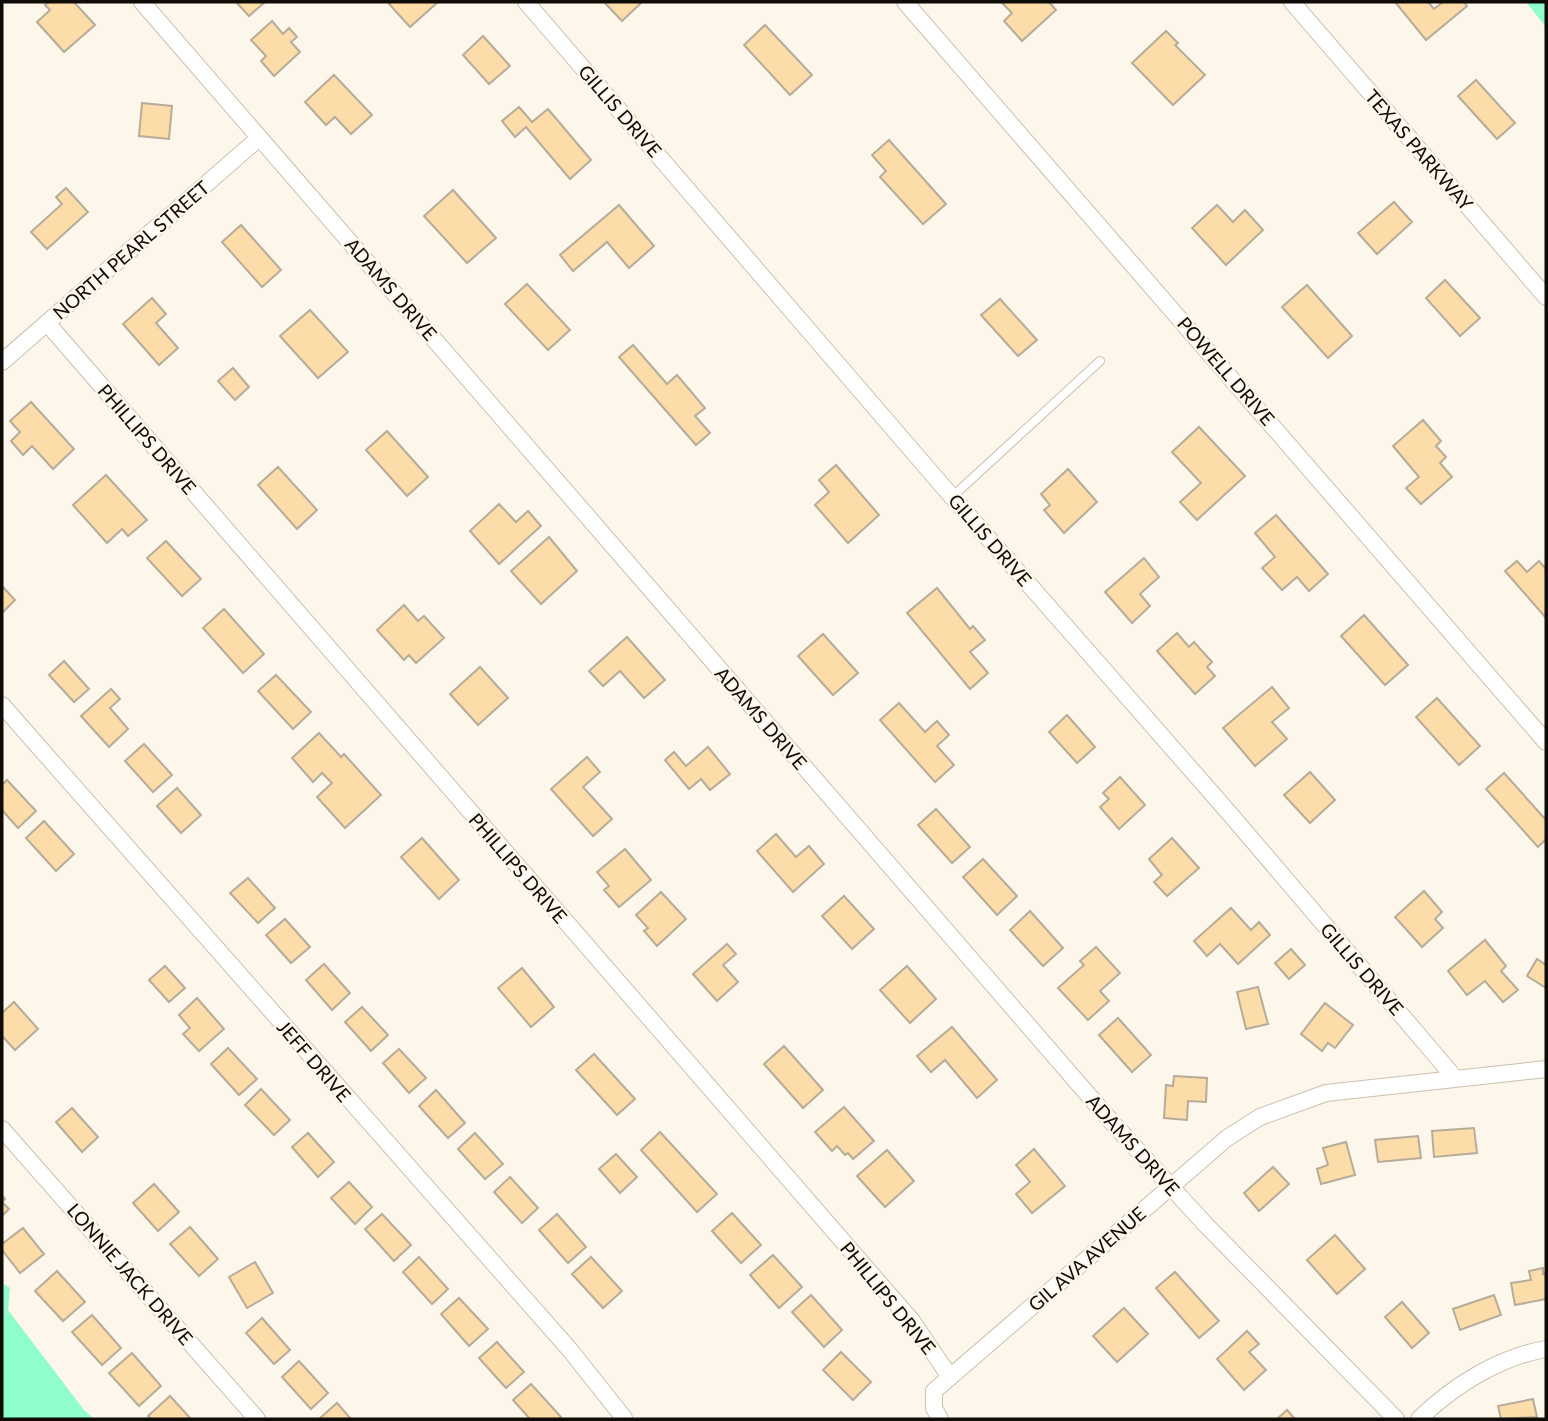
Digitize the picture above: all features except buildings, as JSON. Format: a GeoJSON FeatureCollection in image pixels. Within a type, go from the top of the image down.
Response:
{"type":"FeatureCollection","features":[{"type":"Feature","properties":{"kind":"street","name":"ADAMS DRIVE"},"geometry":{"type":"LineString","coordinates":[[142,2],[919,901],[1171,1187],[1396,1419]]}},
{"type":"Feature","properties":{"kind":"street","name":"GILLIS DRIVE"},"geometry":{"type":"LineString","coordinates":[[526,2],[952,497],[1230,814],[1455,1079]]}},
{"type":"Feature","properties":{"kind":"street","name":"POWELL DRIVE"},"geometry":{"type":"LineString","coordinates":[[905,2],[1546,741]]}},
{"type":"Feature","properties":{"kind":"street","name":"TEXAS PARKWAY"},"geometry":{"type":"LineString","coordinates":[[1292,2],[1546,297]]}},
{"type":"Feature","properties":{"kind":"street","name":"NORTH PEARL STREET"},"geometry":{"type":"LineString","coordinates":[[2,362],[260,138]]}},
{"type":"Feature","properties":{"kind":"street","name":"PHILLIPS DRIVE"},"geometry":{"type":"LineString","coordinates":[[47,323],[912,1321],[950,1377]]}},
{"type":"Feature","properties":{"kind":"street","name":"JEFF DRIVE"},"geometry":{"type":"LineString","coordinates":[[2,705],[561,1340],[624,1418]]}},
{"type":"Feature","properties":{"kind":"street","name":"GIL AVA AVENUE"},"geometry":{"type":"LineString","coordinates":[[950,1377],[1240,1129],[1283,1107],[1326,1093],[1546,1069]]}},
{"type":"Feature","properties":{"kind":"street","name":"LONNIE JACK DRIVE"},"geometry":{"type":"LineString","coordinates":[[2,1129],[257,1419]]}},
{"type":"Feature","properties":{"kind":"street"},"geometry":{"type":"LineString","coordinates":[[1419,1419],[1437,1403],[1486,1370],[1519,1356],[1546,1349]]}},
{"type":"Feature","properties":{"kind":"street"},"geometry":{"type":"LineString","coordinates":[[940,1419],[934,1408],[934,1391],[950,1377]]}},
{"type":"Feature","properties":{"kind":"lane"},"geometry":{"type":"LineString","coordinates":[[952,497],[1100,361]]}},
{"type":"Feature","properties":{"kind":"green space"},"geometry":{"type":"Polygon","coordinates":[[[1526,2],[1546,2],[1546,27],[1526,2]]]}},
{"type":"Feature","properties":{"kind":"green space"},"geometry":{"type":"Polygon","coordinates":[[[2,1283],[10,1288],[8,1310],[84,1410],[94,1419],[2,1419],[2,1283]]]}}]}
